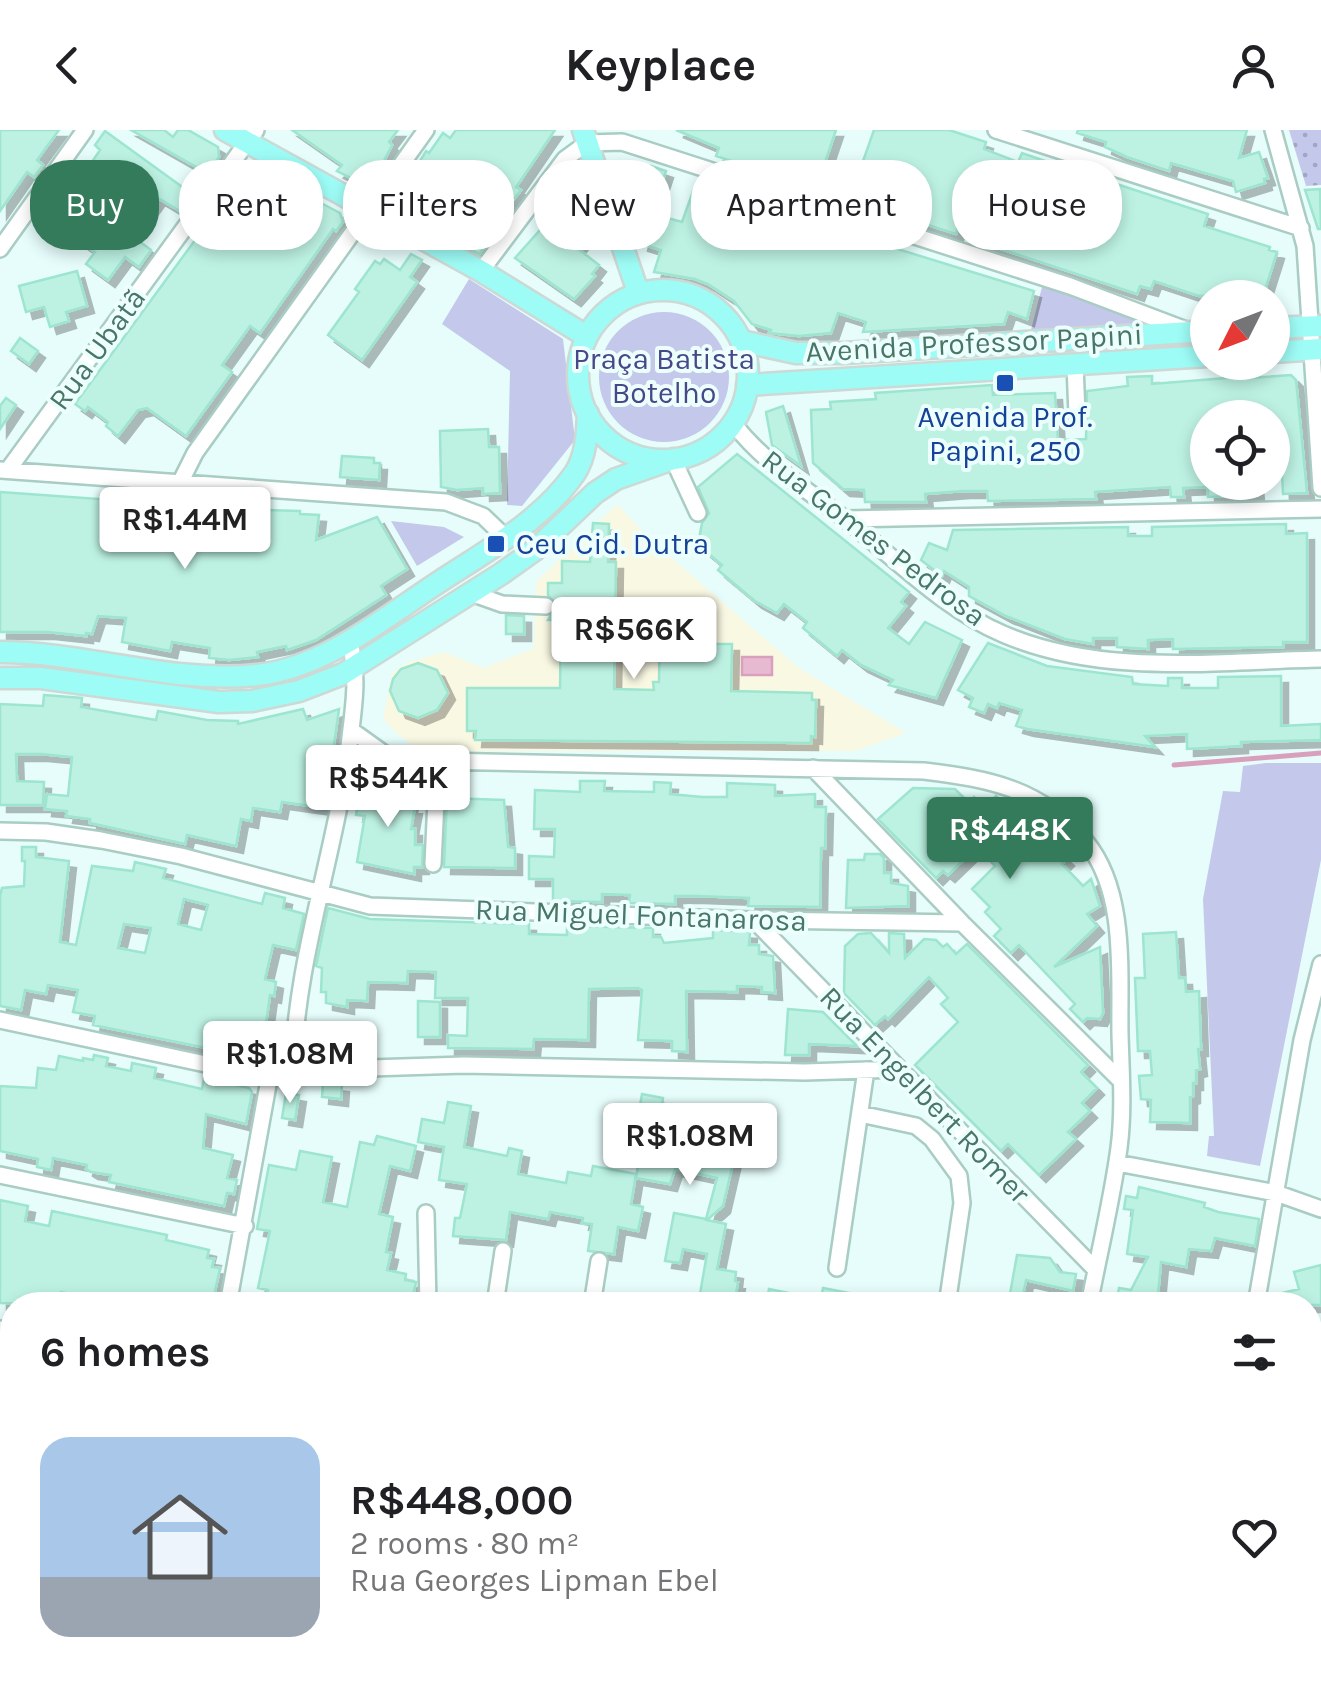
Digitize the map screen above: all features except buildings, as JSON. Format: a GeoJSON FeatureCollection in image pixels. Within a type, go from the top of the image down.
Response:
{"type":"FeatureCollection","features":[{"type":"Feature","properties":{"kind":"main road"},"geometry":{"type":"LineString","coordinates":[[225,130],[252,136],[343,194]]}},
{"type":"Feature","properties":{"kind":"main road"},"geometry":{"type":"LineString","coordinates":[[585,136],[593,160]]}},
{"type":"Feature","properties":{"kind":"main road"},"geometry":{"type":"LineString","coordinates":[[442,250],[586,336]]}},
{"type":"Feature","properties":{"kind":"main road"},"geometry":{"type":"LineString","coordinates":[[623,250],[638,292]]}},
{"type":"Feature","properties":{"kind":"main road"},"geometry":{"type":"LineString","coordinates":[[0,678],[41,678],[194,700],[236,702],[300,691],[357,666],[536,549],[594,493],[616,479],[673,459],[707,447],[733,423],[748,385],[746,356],[724,316],[699,297],[669,289],[638,292],[608,308],[586,336],[578,361],[579,388],[588,414],[603,435],[624,450],[648,458],[673,459]]}},
{"type":"Feature","properties":{"kind":"main road"},"geometry":{"type":"LineString","coordinates":[[1290,327],[1316,326]]}},
{"type":"Feature","properties":{"kind":"main road","name":"Avenida Professor Papini"},"geometry":{"type":"LineString","coordinates":[[741,342],[796,353],[844,353],[1190,333]]}},
{"type":"Feature","properties":{"kind":"main road"},"geometry":{"type":"LineString","coordinates":[[1116,337],[1116,362]]}},
{"type":"Feature","properties":{"kind":"main road"},"geometry":{"type":"LineString","coordinates":[[1290,351],[1316,349]]}},
{"type":"Feature","properties":{"kind":"main road","name":"Avenida Professor Papini"},"geometry":{"type":"LineString","coordinates":[[748,385],[1190,357]]}},
{"type":"Feature","properties":{"kind":"main road"},"geometry":{"type":"LineString","coordinates":[[0,652],[43,652],[221,676],[291,668],[349,640],[506,538],[576,472],[585,444],[588,414]]}},
{"type":"Feature","properties":{"kind":"street"},"geometry":{"type":"LineString","coordinates":[[0,249],[85,130]]}},
{"type":"Feature","properties":{"kind":"street"},"geometry":{"type":"LineString","coordinates":[[405,160],[426,130]]}},
{"type":"Feature","properties":{"kind":"street"},"geometry":{"type":"LineString","coordinates":[[996,130],[1301,228]]}},
{"type":"Feature","properties":{"kind":"street"},"geometry":{"type":"LineString","coordinates":[[1273,130],[1301,228],[1313,245],[1321,488]]}},
{"type":"Feature","properties":{"kind":"street","name":"Rua Ubatã"},"geometry":{"type":"LineString","coordinates":[[4,470],[252,136]]}},
{"type":"Feature","properties":{"kind":"street"},"geometry":{"type":"LineString","coordinates":[[481,271],[585,136],[622,142],[1190,328]]}},
{"type":"Feature","properties":{"kind":"street"},"geometry":{"type":"LineString","coordinates":[[181,481],[195,453],[343,246]]}},
{"type":"Feature","properties":{"kind":"street"},"geometry":{"type":"LineString","coordinates":[[1075,364],[1077,416]]}},
{"type":"Feature","properties":{"kind":"street","name":"Rua Gomes Pedrosa"},"geometry":{"type":"LineString","coordinates":[[733,423],[766,460],[946,600],[1001,634],[1055,652],[1108,662],[1321,659]]}},
{"type":"Feature","properties":{"kind":"street"},"geometry":{"type":"LineString","coordinates":[[673,459],[698,513]]}},
{"type":"Feature","properties":{"kind":"street"},"geometry":{"type":"LineString","coordinates":[[4,470],[446,502],[483,516],[506,538]]}},
{"type":"Feature","properties":{"kind":"street"},"geometry":{"type":"LineString","coordinates":[[846,519],[1321,509]]}},
{"type":"Feature","properties":{"kind":"street"},"geometry":{"type":"LineString","coordinates":[[472,593],[502,604],[546,606]]}},
{"type":"Feature","properties":{"kind":"street"},"geometry":{"type":"LineString","coordinates":[[293,1072],[306,954],[346,770],[357,666],[349,640]]}},
{"type":"Feature","properties":{"kind":"street"},"geometry":{"type":"LineString","coordinates":[[351,730],[393,760]]}},
{"type":"Feature","properties":{"kind":"street"},"geometry":{"type":"LineString","coordinates":[[346,770],[393,760],[924,771],[986,778],[1029,795],[1054,812],[1085,840],[1100,864],[1115,922],[1122,1081],[1117,1163],[1092,1292]]}},
{"type":"Feature","properties":{"kind":"street"},"geometry":{"type":"LineString","coordinates":[[431,761],[436,800],[433,864]]}},
{"type":"Feature","properties":{"kind":"street"},"geometry":{"type":"LineString","coordinates":[[814,768],[962,923],[1122,1081]]}},
{"type":"Feature","properties":{"kind":"street","name":"Rua Miguel Fontanarosa"},"geometry":{"type":"LineString","coordinates":[[0,832],[46,832],[101,840],[180,856],[370,906],[962,923]]}},
{"type":"Feature","properties":{"kind":"street","name":"Rua Engelbert Romer"},"geometry":{"type":"LineString","coordinates":[[754,920],[1096,1270]]}},
{"type":"Feature","properties":{"kind":"street"},"geometry":{"type":"LineString","coordinates":[[1258,1292],[1302,1040],[1321,964]]}},
{"type":"Feature","properties":{"kind":"street"},"geometry":{"type":"LineString","coordinates":[[0,1020],[207,1066],[270,1074],[464,1065],[899,1069]]}},
{"type":"Feature","properties":{"kind":"street"},"geometry":{"type":"LineString","coordinates":[[1302,1040],[1321,1040]]}},
{"type":"Feature","properties":{"kind":"street"},"geometry":{"type":"LineString","coordinates":[[836,1268],[866,1070]]}},
{"type":"Feature","properties":{"kind":"street"},"geometry":{"type":"LineString","coordinates":[[231,1292],[270,1074]]}},
{"type":"Feature","properties":{"kind":"street"},"geometry":{"type":"LineString","coordinates":[[860,1114],[916,1126],[932,1138],[959,1176],[962,1203],[949,1292]]}},
{"type":"Feature","properties":{"kind":"street"},"geometry":{"type":"LineString","coordinates":[[1117,1163],[1276,1193],[1321,1209]]}},
{"type":"Feature","properties":{"kind":"street"},"geometry":{"type":"LineString","coordinates":[[0,1175],[245,1226]]}},
{"type":"Feature","properties":{"kind":"street"},"geometry":{"type":"LineString","coordinates":[[426,1213],[428,1292]]}},
{"type":"Feature","properties":{"kind":"street"},"geometry":{"type":"LineString","coordinates":[[497,1292],[503,1251]]}},
{"type":"Feature","properties":{"kind":"street"},"geometry":{"type":"LineString","coordinates":[[594,1292],[598,1261]]}},
{"type":"Feature","properties":{"kind":"shaded area"},"geometry":{"type":"Polygon","coordinates":[[[617,504],[654,543],[799,668],[906,733],[856,751],[442,751],[414,747],[395,732],[383,719],[392,673],[408,662],[444,652],[484,668],[534,648],[536,582],[617,504]]]}},
{"type":"Feature","properties":{"kind":"shaded area"},"geometry":{"type":"Polygon","coordinates":[[[742,657],[772,657],[772,675],[742,675],[742,657]]]}},
{"type":"Feature","properties":{"kind":"green space"},"geometry":{"type":"Polygon","coordinates":[[[1289,130],[1321,130],[1321,185],[1306,186],[1289,130]]]}},
{"type":"Feature","properties":{"kind":"green space"},"geometry":{"type":"Polygon","coordinates":[[[469,279],[563,339],[575,440],[522,506],[507,505],[510,371],[442,324],[469,279]]]}},
{"type":"Feature","properties":{"kind":"green space"},"geometry":{"type":"Polygon","coordinates":[[[1043,283],[1146,320],[1135,326],[1030,334],[1043,283]]]}},
{"type":"Feature","properties":{"kind":"green space","name":"Praça Batista Botelho"},"geometry":{"type":"Polygon","coordinates":[[[664,312],[689,317],[710,331],[724,352],[729,377],[724,402],[710,423],[689,437],[664,442],[639,437],[618,423],[604,402],[599,377],[604,352],[618,331],[639,317],[664,312]]]}},
{"type":"Feature","properties":{"kind":"green space"},"geometry":{"type":"Polygon","coordinates":[[[391,521],[444,527],[464,537],[417,566],[391,521]]]}},
{"type":"Feature","properties":{"kind":"green space"},"geometry":{"type":"Polygon","coordinates":[[[1321,763],[1321,860],[1260,1166],[1207,1156],[1209,1136],[1214,1136],[1203,899],[1223,791],[1240,792],[1243,766],[1321,763]]]}},
{"type":"Feature","properties":{"kind":"waterway"},"geometry":{"type":"LineString","coordinates":[[1174,765],[1321,753]]}},
{"type":"Feature","properties":{"kind":"place","name":"Avenida Prof. Papini, 250"},"geometry":{"type":"Point","coordinates":[1005,383]}},
{"type":"Feature","properties":{"kind":"place","name":"Ceu Cid. Dutra"},"geometry":{"type":"Point","coordinates":[496,544]}}]}
